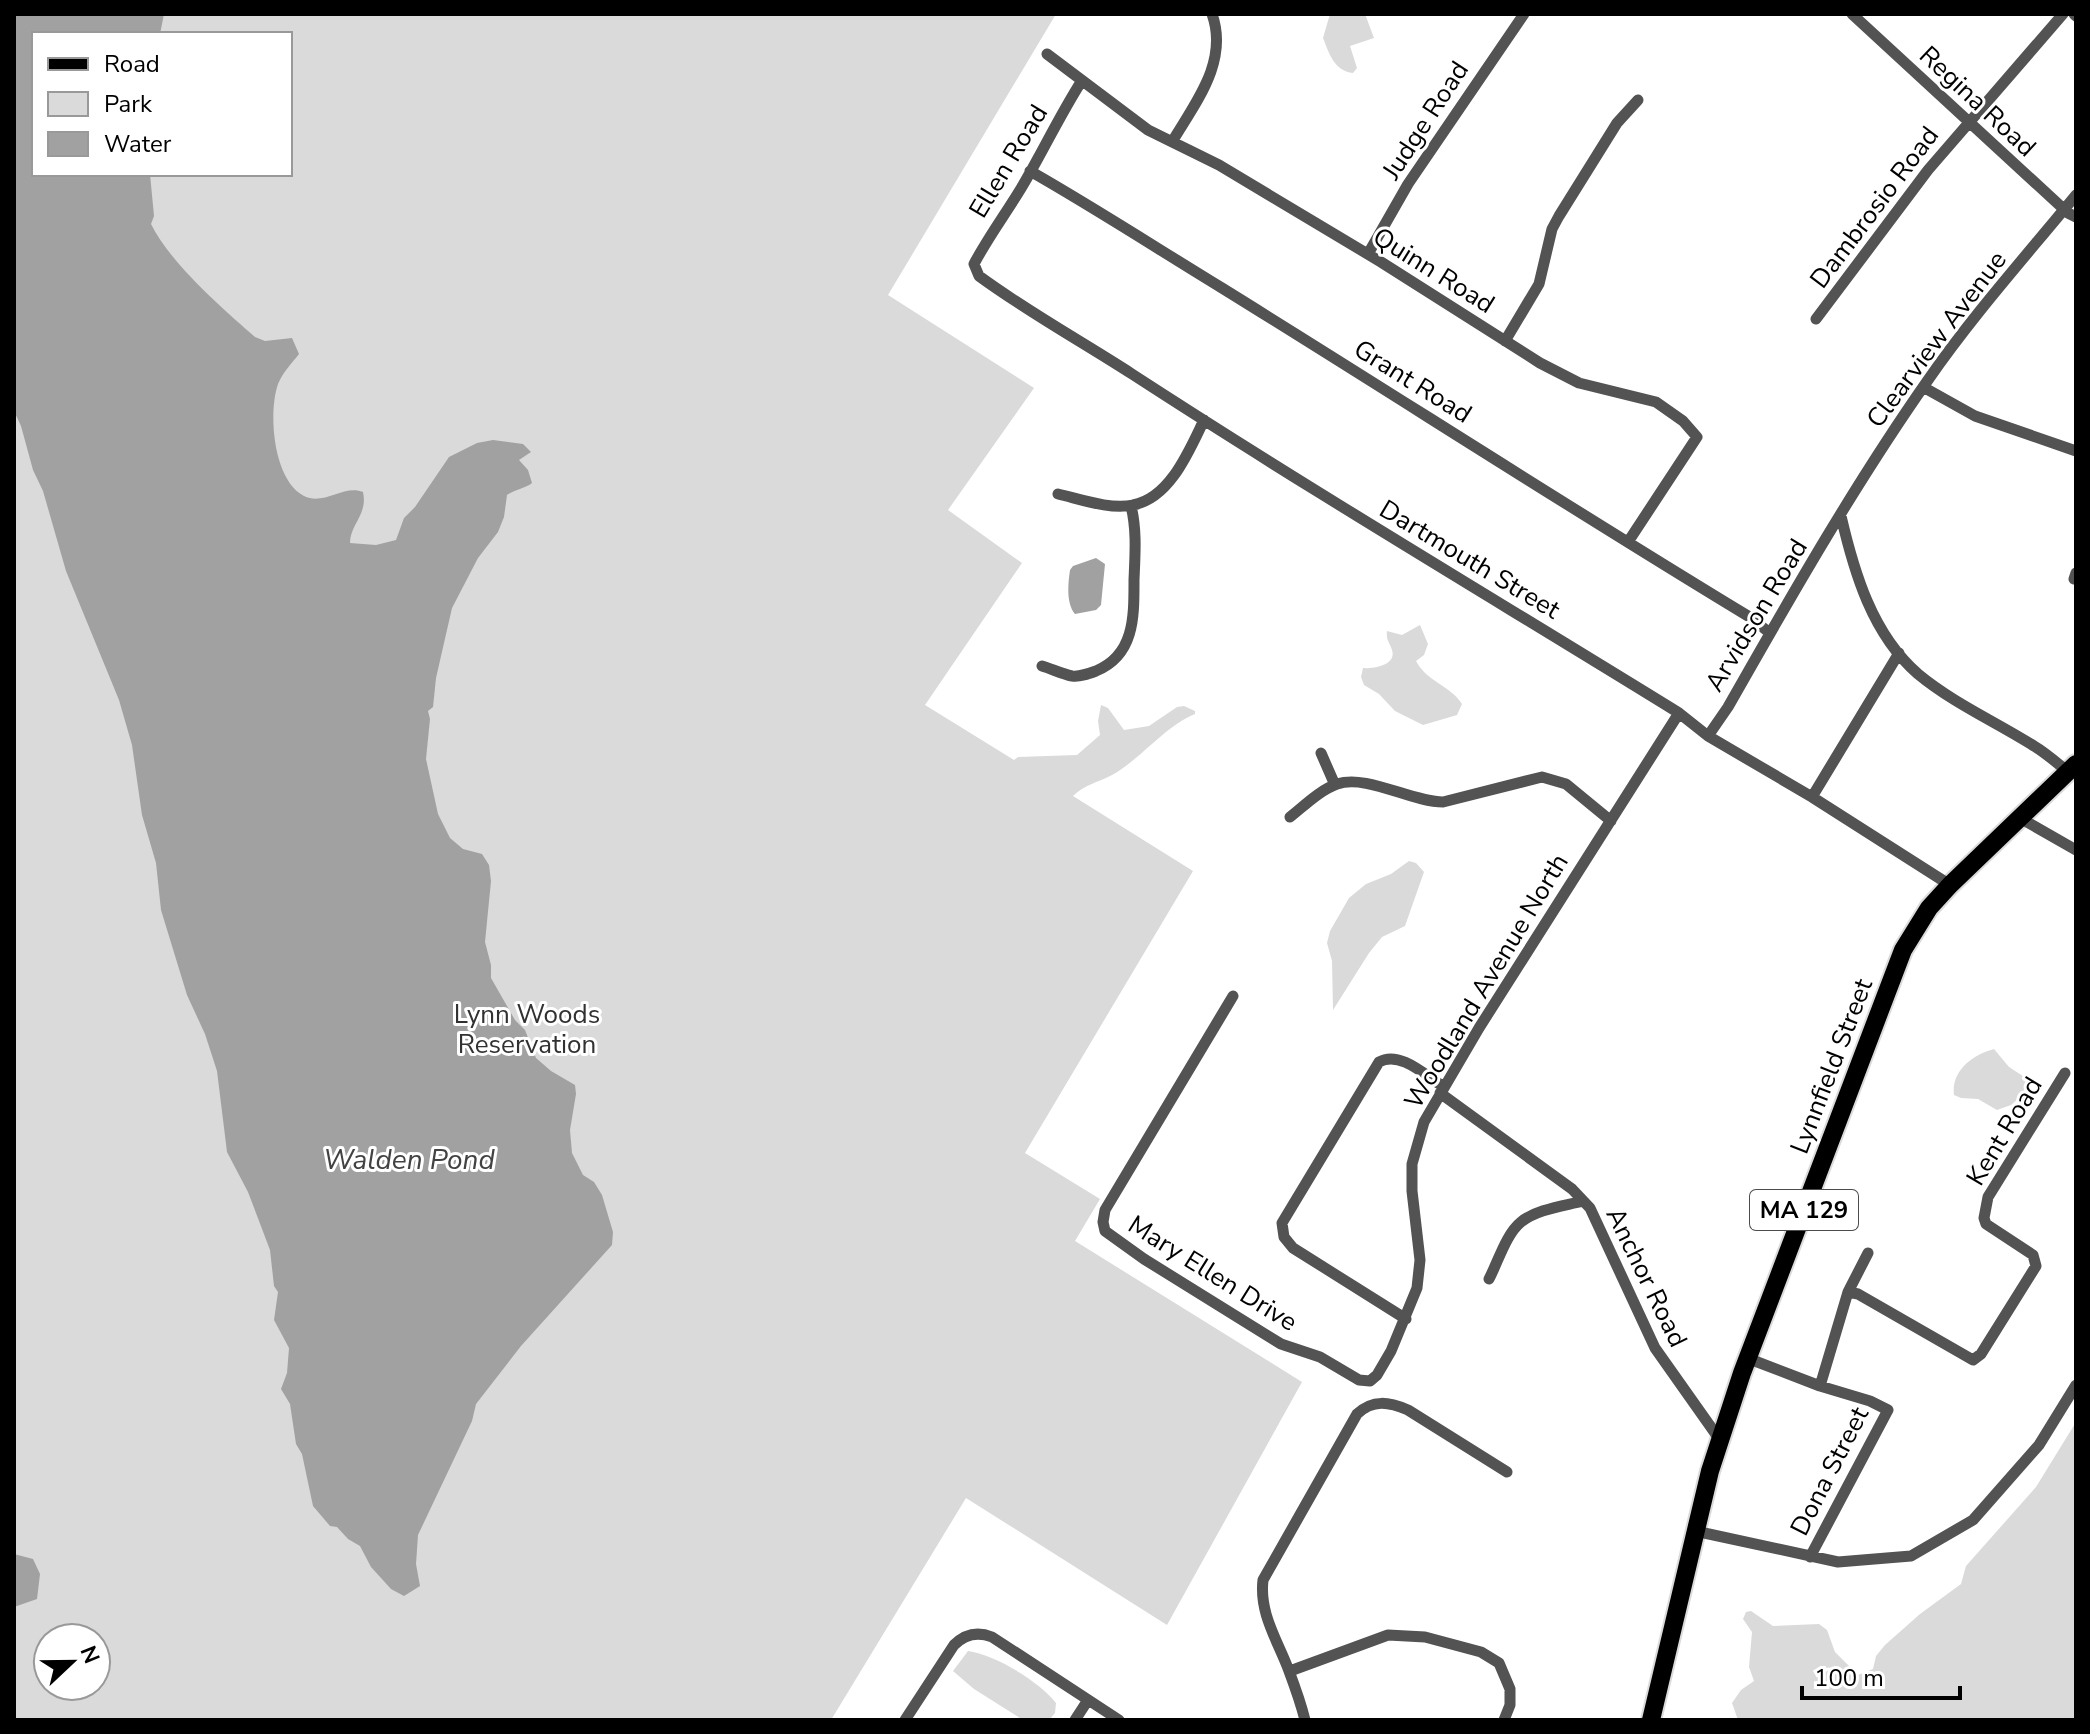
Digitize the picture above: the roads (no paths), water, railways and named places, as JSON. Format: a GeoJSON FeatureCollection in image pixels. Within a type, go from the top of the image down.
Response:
{"type":"FeatureCollection","features":[{"type":"Feature","properties":{"kind":"main road","name":"Lynnfield Street"},"geometry":{"type":"LineString","coordinates":[[1651,1720],[1695,1531],[1720,1440],[1747,1358],[1903,950],[1929,908],[1950,885],[2072,768]]}},
{"type":"Feature","properties":{"kind":"street"},"geometry":{"type":"LineString","coordinates":[[1172,142],[1209,81],[1216,59],[1217,40],[1212,14]]}},
{"type":"Feature","properties":{"kind":"street","name":"Judge Road"},"geometry":{"type":"LineString","coordinates":[[1368,254],[1408,184],[1524,14]]}},
{"type":"Feature","properties":{"kind":"street","name":"Regina Road"},"geometry":{"type":"LineString","coordinates":[[1852,14],[1968,123],[2064,210],[2076,217]]}},
{"type":"Feature","properties":{"kind":"street","name":"Dambrosio Road"},"geometry":{"type":"LineString","coordinates":[[1816,319],[1928,170],[2063,14]]}},
{"type":"Feature","properties":{"kind":"street","name":"Quinn Road"},"geometry":{"type":"LineString","coordinates":[[1047,54],[1148,130],[1219,165],[1505,341],[1579,383],[1656,402],[1683,421],[1697,437],[1628,542]]}},
{"type":"Feature","properties":{"kind":"street","name":"Ellen Road"},"geometry":{"type":"LineString","coordinates":[[974,264],[1081,82]]}},
{"type":"Feature","properties":{"kind":"street"},"geometry":{"type":"LineString","coordinates":[[1505,341],[1539,284],[1550,236],[1559,216],[1617,123],[1638,100]]}},
{"type":"Feature","properties":{"kind":"street","name":"Grant Road"},"geometry":{"type":"LineString","coordinates":[[1030,171],[1099,210],[1748,616],[1770,633]]}},
{"type":"Feature","properties":{"kind":"street","name":"Clearview Avenue"},"geometry":{"type":"LineString","coordinates":[[1841,516],[1923,387],[2000,286],[2076,195]]}},
{"type":"Feature","properties":{"kind":"street","name":"Dartmouth Street"},"geometry":{"type":"LineString","coordinates":[[974,264],[979,276],[1012,300],[1439,568],[1679,713],[1708,736],[1812,797],[1950,885]]}},
{"type":"Feature","properties":{"kind":"street"},"geometry":{"type":"LineString","coordinates":[[1923,387],[1975,416],[2076,451]]}},
{"type":"Feature","properties":{"kind":"street"},"geometry":{"type":"LineString","coordinates":[[1058,494],[1131,506],[1153,497],[1188,452],[1204,420]]}},
{"type":"Feature","properties":{"kind":"street"},"geometry":{"type":"LineString","coordinates":[[1042,666],[1072,676],[1085,675],[1112,662],[1125,644],[1132,629],[1134,613],[1135,533],[1131,506]]}},
{"type":"Feature","properties":{"kind":"street"},"geometry":{"type":"LineString","coordinates":[[1841,516],[1854,571],[1876,619],[1918,674],[2072,768]]}},
{"type":"Feature","properties":{"kind":"street","name":"Arvidson Road"},"geometry":{"type":"LineString","coordinates":[[1708,736],[1841,516]]}},
{"type":"Feature","properties":{"kind":"street"},"geometry":{"type":"LineString","coordinates":[[1812,797],[1899,653]]}},
{"type":"Feature","properties":{"kind":"street","name":"Woodland Avenue North"},"geometry":{"type":"LineString","coordinates":[[1370,1381],[1379,1373],[1406,1319],[1417,1288],[1420,1260],[1412,1164],[1419,1135],[1442,1090],[1679,713]]}},
{"type":"Feature","properties":{"kind":"street"},"geometry":{"type":"LineString","coordinates":[[1321,753],[1335,785]]}},
{"type":"Feature","properties":{"kind":"street"},"geometry":{"type":"LineString","coordinates":[[1290,817],[1335,785],[1358,782],[1427,801],[1443,802],[1531,778],[1548,778],[1573,789],[1611,821]]}},
{"type":"Feature","properties":{"kind":"street"},"geometry":{"type":"LineString","coordinates":[[2020,818],[2076,850]]}},
{"type":"Feature","properties":{"kind":"street","name":"Mary Ellen Drive"},"geometry":{"type":"LineString","coordinates":[[1233,996],[1105,1210],[1105,1231],[1144,1259],[1281,1344],[1320,1357],[1359,1380],[1370,1381]]}},
{"type":"Feature","properties":{"kind":"street","name":"Anchor Road"},"geometry":{"type":"LineString","coordinates":[[1406,1319],[1293,1248],[1284,1237],[1282,1223],[1379,1062],[1388,1058],[1398,1059],[1442,1090],[1572,1189],[1583,1201],[1597,1218],[1655,1348],[1720,1440]]}},
{"type":"Feature","properties":{"kind":"street","name":"Kent Road"},"geometry":{"type":"LineString","coordinates":[[1848,1292],[1858,1294],[1973,1360],[1981,1354],[2036,1266],[2033,1255],[1986,1224],[1984,1218],[1988,1197],[2065,1073]]}},
{"type":"Feature","properties":{"kind":"street"},"geometry":{"type":"LineString","coordinates":[[1489,1279],[1512,1232],[1521,1222],[1534,1215],[1583,1201]]}},
{"type":"Feature","properties":{"kind":"street"},"geometry":{"type":"LineString","coordinates":[[1820,1386],[1848,1292],[1868,1253]]}},
{"type":"Feature","properties":{"kind":"street","name":"Dona Street"},"geometry":{"type":"LineString","coordinates":[[1747,1358],[1888,1410],[1810,1557]]}},
{"type":"Feature","properties":{"kind":"street"},"geometry":{"type":"LineString","coordinates":[[1695,1531],[1838,1562],[1911,1556],[1973,1520],[2039,1445],[2076,1385]]}},
{"type":"Feature","properties":{"kind":"street"},"geometry":{"type":"LineString","coordinates":[[1305,1720],[1290,1671],[1264,1611],[1262,1595],[1265,1575],[1352,1420],[1362,1409],[1379,1403],[1393,1404],[1408,1410],[1507,1472]]}},
{"type":"Feature","properties":{"kind":"street"},"geometry":{"type":"LineString","coordinates":[[905,1720],[954,1645],[963,1637],[974,1634],[992,1637],[1119,1720]]}},
{"type":"Feature","properties":{"kind":"street"},"geometry":{"type":"LineString","coordinates":[[1290,1671],[1388,1635],[1425,1637],[1481,1652],[1499,1663],[1510,1689],[1510,1705],[1504,1720]]}},
{"type":"Feature","properties":{"kind":"street"},"geometry":{"type":"LineString","coordinates":[[1075,1720],[1088,1700]]}},
{"type":"Feature","properties":{"kind":"water","name":"Walden Pond"},"geometry":{"type":"Polygon","coordinates":[[[14,14],[164,14],[160,32],[32,32],[32,176],[150,176],[154,216],[151,224],[184,270],[255,337],[265,341],[292,338],[299,354],[278,384],[273,411],[280,461],[285,476],[304,496],[319,498],[356,490],[363,492],[363,507],[350,543],[376,545],[396,540],[404,518],[449,457],[477,443],[493,440],[523,444],[531,452],[519,460],[528,470],[532,483],[507,495],[498,532],[478,558],[452,608],[436,678],[433,707],[428,711],[426,759],[438,814],[450,838],[463,849],[482,854],[489,865],[491,881],[485,942],[491,978],[515,1020],[525,1030],[536,1058],[575,1085],[570,1130],[572,1153],[583,1175],[594,1182],[602,1195],[613,1232],[612,1245],[521,1346],[476,1404],[472,1421],[418,1535],[416,1564],[420,1586],[404,1596],[391,1589],[371,1567],[360,1546],[337,1527],[330,1526],[313,1506],[302,1454],[296,1444],[290,1404],[281,1389],[287,1373],[289,1348],[274,1320],[278,1292],[274,1286],[270,1250],[248,1192],[227,1152],[217,1071],[205,1034],[187,995],[161,910],[156,863],[142,815],[132,745],[119,700],[66,571],[43,491],[14,411],[14,14]]]}},
{"type":"Feature","properties":{"kind":"water"},"geometry":{"type":"Polygon","coordinates":[[[1096,558],[1105,564],[1101,605],[1096,610],[1075,614],[1069,599],[1070,570],[1096,558]]]}},
{"type":"Feature","properties":{"kind":"water"},"geometry":{"type":"Polygon","coordinates":[[[14,1554],[33,1559],[40,1574],[37,1599],[14,1607],[14,1554]]]}},
{"type":"Feature","properties":{"kind":"park label","name":"Lynn Woods Reservation"},"geometry":{"type":"Point","coordinates":[527,1029]}}]}
